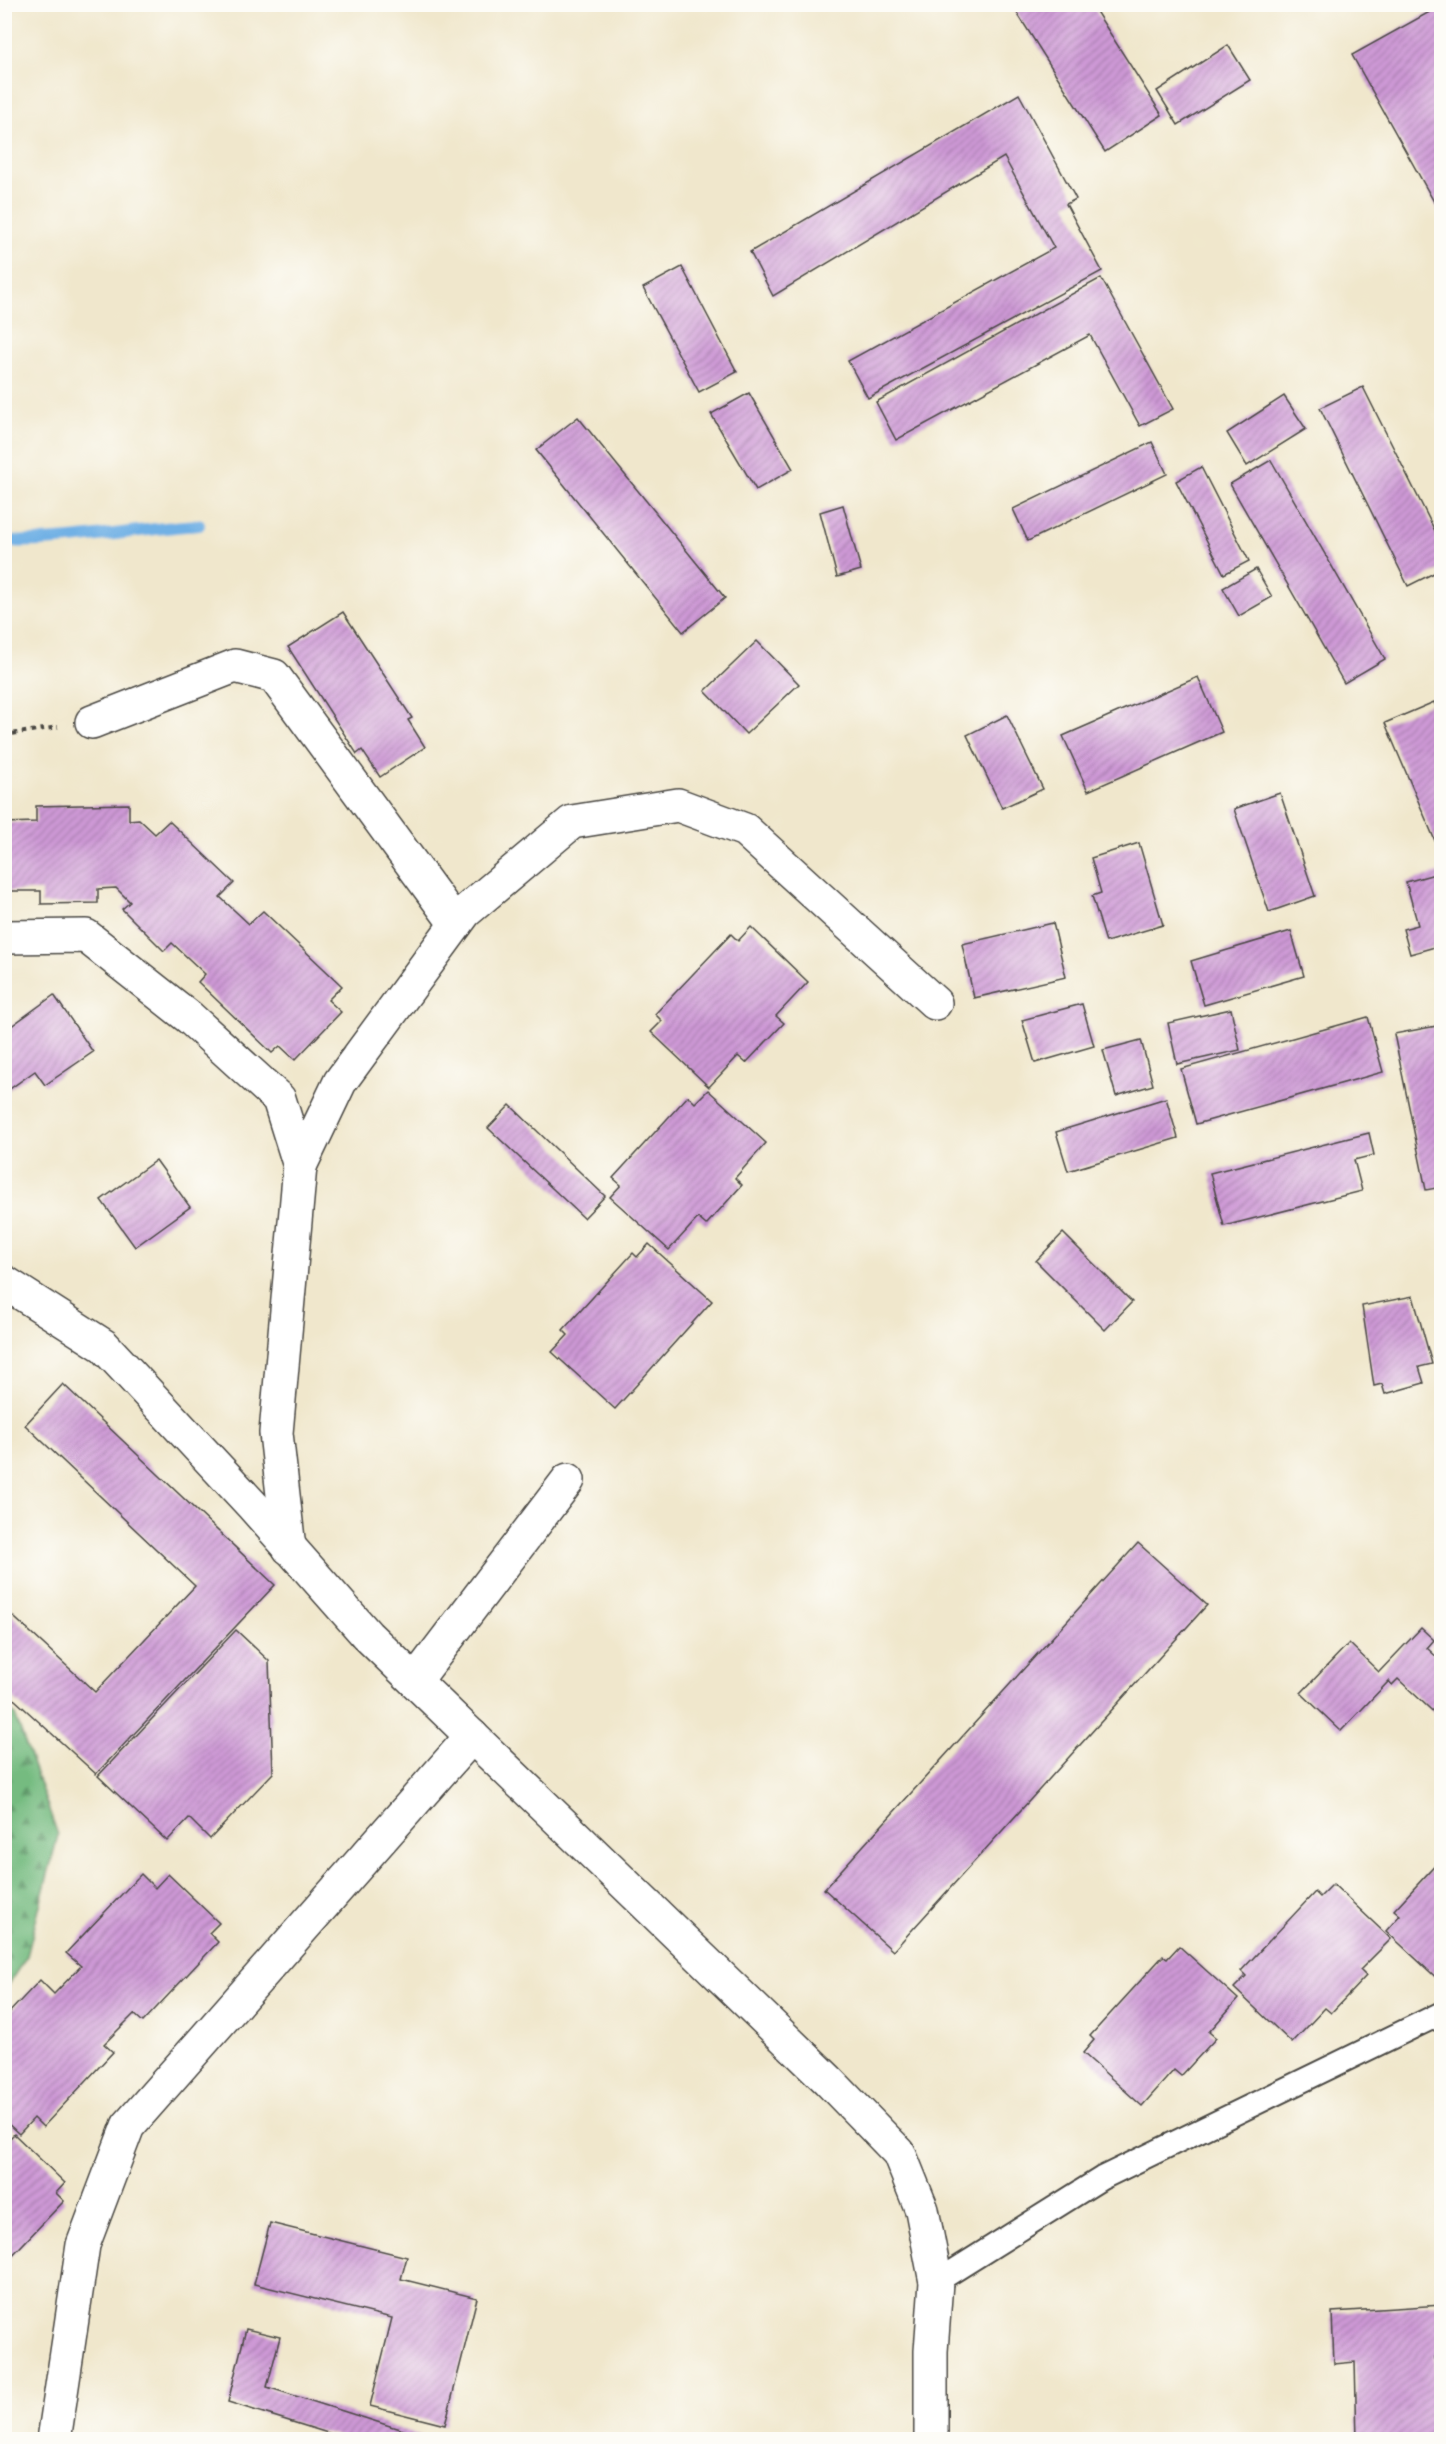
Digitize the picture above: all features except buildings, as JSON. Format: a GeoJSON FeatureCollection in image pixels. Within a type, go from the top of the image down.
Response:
{"type":"FeatureCollection","features":[{"type":"Feature","properties":{"kind":"street"},"geometry":{"type":"LineString","coordinates":[[92,722],[236,666],[274,676],[456,924]]}},
{"type":"Feature","properties":{"kind":"street"},"geometry":{"type":"LineString","coordinates":[[289,1548],[276,1433],[300,1166],[340,1082],[465,912],[572,822],[678,805],[745,830],[935,1003]]}},
{"type":"Feature","properties":{"kind":"street"},"geometry":{"type":"LineString","coordinates":[[4,937],[86,936],[190,1018],[279,1099],[300,1166]]}},
{"type":"Feature","properties":{"kind":"street"},"geometry":{"type":"LineString","coordinates":[[4,1282],[104,1346],[367,1635],[811,2064],[899,2153],[922,2210],[936,2282],[931,2351],[931,2439]]}},
{"type":"Feature","properties":{"kind":"street"},"geometry":{"type":"LineString","coordinates":[[415,1681],[568,1480]]}},
{"type":"Feature","properties":{"kind":"street"},"geometry":{"type":"LineString","coordinates":[[54,2439],[83,2246],[128,2126],[472,1736]]}},
{"type":"Feature","properties":{"kind":"lane"},"geometry":{"type":"LineString","coordinates":[[936,2282],[1102,2178],[1442,2013]]}},
{"type":"Feature","properties":{"kind":"path"},"geometry":{"type":"LineString","coordinates":[[4,735],[92,722]]}},
{"type":"Feature","properties":{"kind":"green space"},"geometry":{"type":"Polygon","coordinates":[[[5,1706],[15,1715],[58,1835],[27,1956],[5,1989],[5,1706]]]}},
{"type":"Feature","properties":{"kind":"waterway"},"geometry":{"type":"LineString","coordinates":[[4,541],[53,540],[199,525]]}}]}
